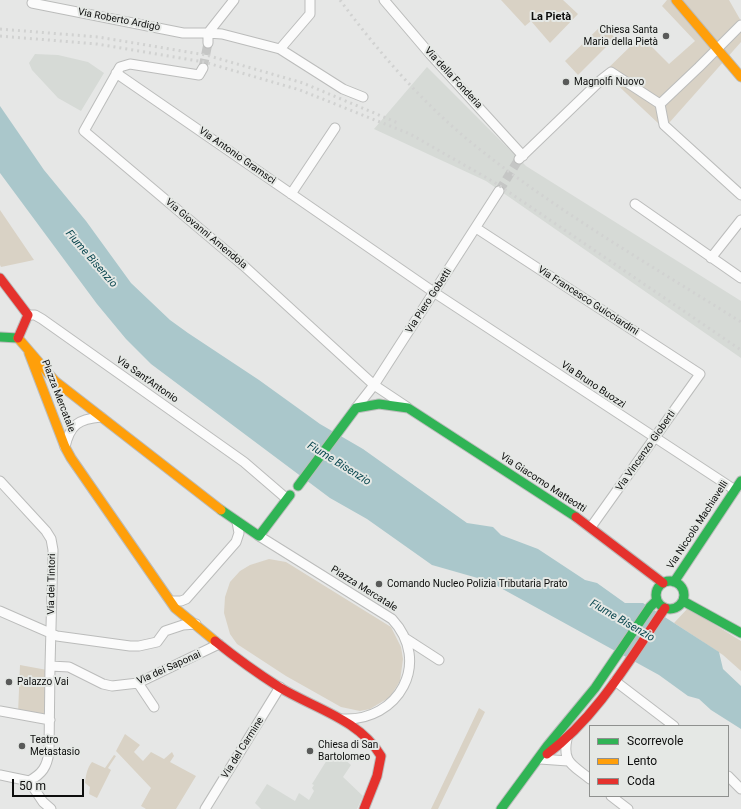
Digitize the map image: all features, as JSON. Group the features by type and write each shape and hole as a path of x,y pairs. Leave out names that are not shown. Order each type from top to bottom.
{"street":[{"path":"208,43 208,32 234,0"},
{"path":"280,49 310,14 310,0"},
{"name":"Via della Fonderia","path":"384,0 521,157 611,72 660,104"},
{"path":"676,0 716,50 741,77"},
{"name":"Via Roberto Ardigò","path":"32,3 183,33 208,32 280,49 343,89 363,97"},
{"path":"741,25 660,104 664,125 741,195"},
{"path":"116,73 120,67 130,64 199,75 203,68"},
{"name":"Via Antonio Gramsci","path":"116,73 435,293"},
{"name":"Via Giovanni Amendola","path":"116,73 84,131 244,266 374,385"},
{"path":"291,194 335,128"},
{"name":"Via Piero Gobetti","path":"356,408 374,385 435,293 499,191"},
{"path":"635,204 741,278"},
{"path":"711,258 741,220"},
{"name":"Via Francesco Guicciardini","path":"476,228 700,374"},
{"path":"0,278 28,315 18,338 0,337"},
{"name":"Via Bruno Buozzi","path":"435,293 654,439 738,492"},
{"name":"Via Sant'Antonio","path":"28,315 42,319 244,462 289,497 259,536"},
{"name":"Piazza Mercatale","path":"18,338 47,374 185,485 237,522 392,619 400,628 405,638 410,658 407,680 394,702 376,714 364,718 342,719"},
{"name":"Piazza Mercatale","path":"29,353 65,447 133,549 175,608 278,690 342,719 375,746 381,756 377,776 364,809"},
{"name":"Via Vincenzo Gioberti","path":"591,527 700,374"},
{"name":"Via Giacomo Matteotti","path":"374,385 591,527 658,577 662,583"},
{"name":"Via Giacomo Matteotti","path":"356,408 379,404 408,408"},
{"path":"298,486 356,408"},
{"name":"Piazza Mercatale","path":"65,447 68,434 73,427 83,420 101,418"},
{"name":"Via dei Tintori","path":"0,481 7,487 51,539 53,550 50,720 47,764 40,775 29,781"},
{"name":"Via Niccolò Machiavelli","path":"674,582 738,492 741,481"},
{"path":"0,495 7,487"},
{"path":"171,601 181,601 186,599 236,542 238,533 237,522"},
{"path":"501,809 548,745 595,688 653,604 657,589 662,583 674,582 682,588 684,597 680,605 673,609 663,611 622,672 567,739 553,751 539,759"},
{"path":"682,601 698,608 741,633"},
{"path":"653,604 663,611"},
{"path":"0,611 57,636 139,646 157,642 165,631 183,624 196,624"},
{"path":"405,638 439,660"},
{"name":"Via dei Saponai","path":"50,666 69,667 103,684 112,686 138,683 219,644"},
{"path":"615,681 673,725"},
{"path":"138,683 154,707"},
{"name":"Via del Carmine","path":"205,809 278,690"},
{"path":"0,711 50,720"},
{"path":"567,739 564,751 568,761 589,778"},
{"path":"539,759 568,761"},
{"path":"0,775 29,781 43,802 52,809"},
{"path":"729,777 741,789"},
{"path":"613,797 628,809"}],"shaded area":[{"path":"501,0 563,0 578,14 550,43 531,21 525,26"},
{"path":"667,0 729,0 741,21 741,42 669,123 664,125 659,124 610,78 599,77 641,36 669,64 695,41 662,6"},
{"path":"603,24 615,38 578,75 565,61"},
{"path":"35,54 58,55 88,62 104,73 81,111 58,98 32,70 29,63"},
{"path":"427,67 526,166 741,301 741,358 486,181 374,129"},
{"path":"0,210 34,260 1,267"},
{"path":"269,559 286,562 391,627 401,647 403,659 400,681 390,697 370,709 360,711 341,707 286,676 237,644 230,634 224,613 225,597 230,582 240,571 250,565"},
{"path":"688,608 741,641 741,671 723,655 674,623"},
{"path":"20,665 47,670 46,719 18,714"},
{"path":"479,708 485,712 438,809 431,809"},
{"path":"125,734 140,745 134,752 143,761 151,752 164,759 172,752 174,756 170,762 196,776 176,809 146,809 141,806 151,788 116,751"},
{"path":"114,755 116,756 108,768 111,770 97,798 89,794 90,787 85,783 90,764 92,762 105,768"},
{"path":"330,755 339,761 342,757 351,765 343,777 363,796 357,809 261,809 255,803 267,784 295,801 299,793 309,800 314,791 312,788 314,785 312,784"}],"water":[{"name":"Fiume Bisenzio","path":"0,106 44,170 86,221 131,283 170,320 259,380 320,424 363,449 467,523 493,527 501,535 538,549 585,580 597,583 625,603 643,603 719,652 723,669 741,686 741,729 711,710 699,699 688,696 659,675 488,581 432,565 367,519 330,498 151,364 126,339 97,304 0,173"}],"tunnel":[{"path":"203,68 208,43"},
{"path":"499,191 519,159"}],"railway":[{"path":"340,0 387,59 422,97 458,132 541,195 741,322"},
{"path":"0,29 98,37 206,55 303,83 398,123"},
{"path":"0,36 97,44 204,62 300,90 410,134 494,182 741,350"}],"traffic: fast":[{"path":"0,337 18,338"},
{"path":"298,486 356,408 379,404 408,408 576,517"},
{"path":"674,582 741,481"},
{"path":"221,510 259,536 290,495"},
{"path":"670,581 680,585 684,595 680,605 670,609 660,605 656,595 660,585 670,581"},
{"path":"501,809 548,745 595,688 650,607 657,600"},
{"path":"683,601 741,633"}],"traffic: slow":[{"path":"676,0 741,77"},
{"path":"18,338 55,381 221,510"},
{"path":"29,353 65,447 71,458 175,608 215,641"}],"traffic: jam":[{"path":"0,278 28,315 18,338"},
{"path":"576,517 663,583"},
{"path":"547,754 582,723 597,705 612,686 665,608"},
{"path":"215,641 246,665 279,687 348,723 372,743 381,756 377,776 364,809"}],"place":[{"name":"Chiesa Santa Maria della Pietà","path":"666,36"},
{"name":"Magnolfi Nuovo","path":"566,82"},
{"name":"Comando Nucleo Polizia Tributaria Prato","path":"379,584"},
{"name":"Palazzo Vai","path":"9,682"},
{"name":"Teatro Metastasio","path":"22,746"},
{"name":"Chiesa di San Bartolomeo","path":"310,751"}],"district":[{"name":"La Pietà","path":"551,17"}]}
